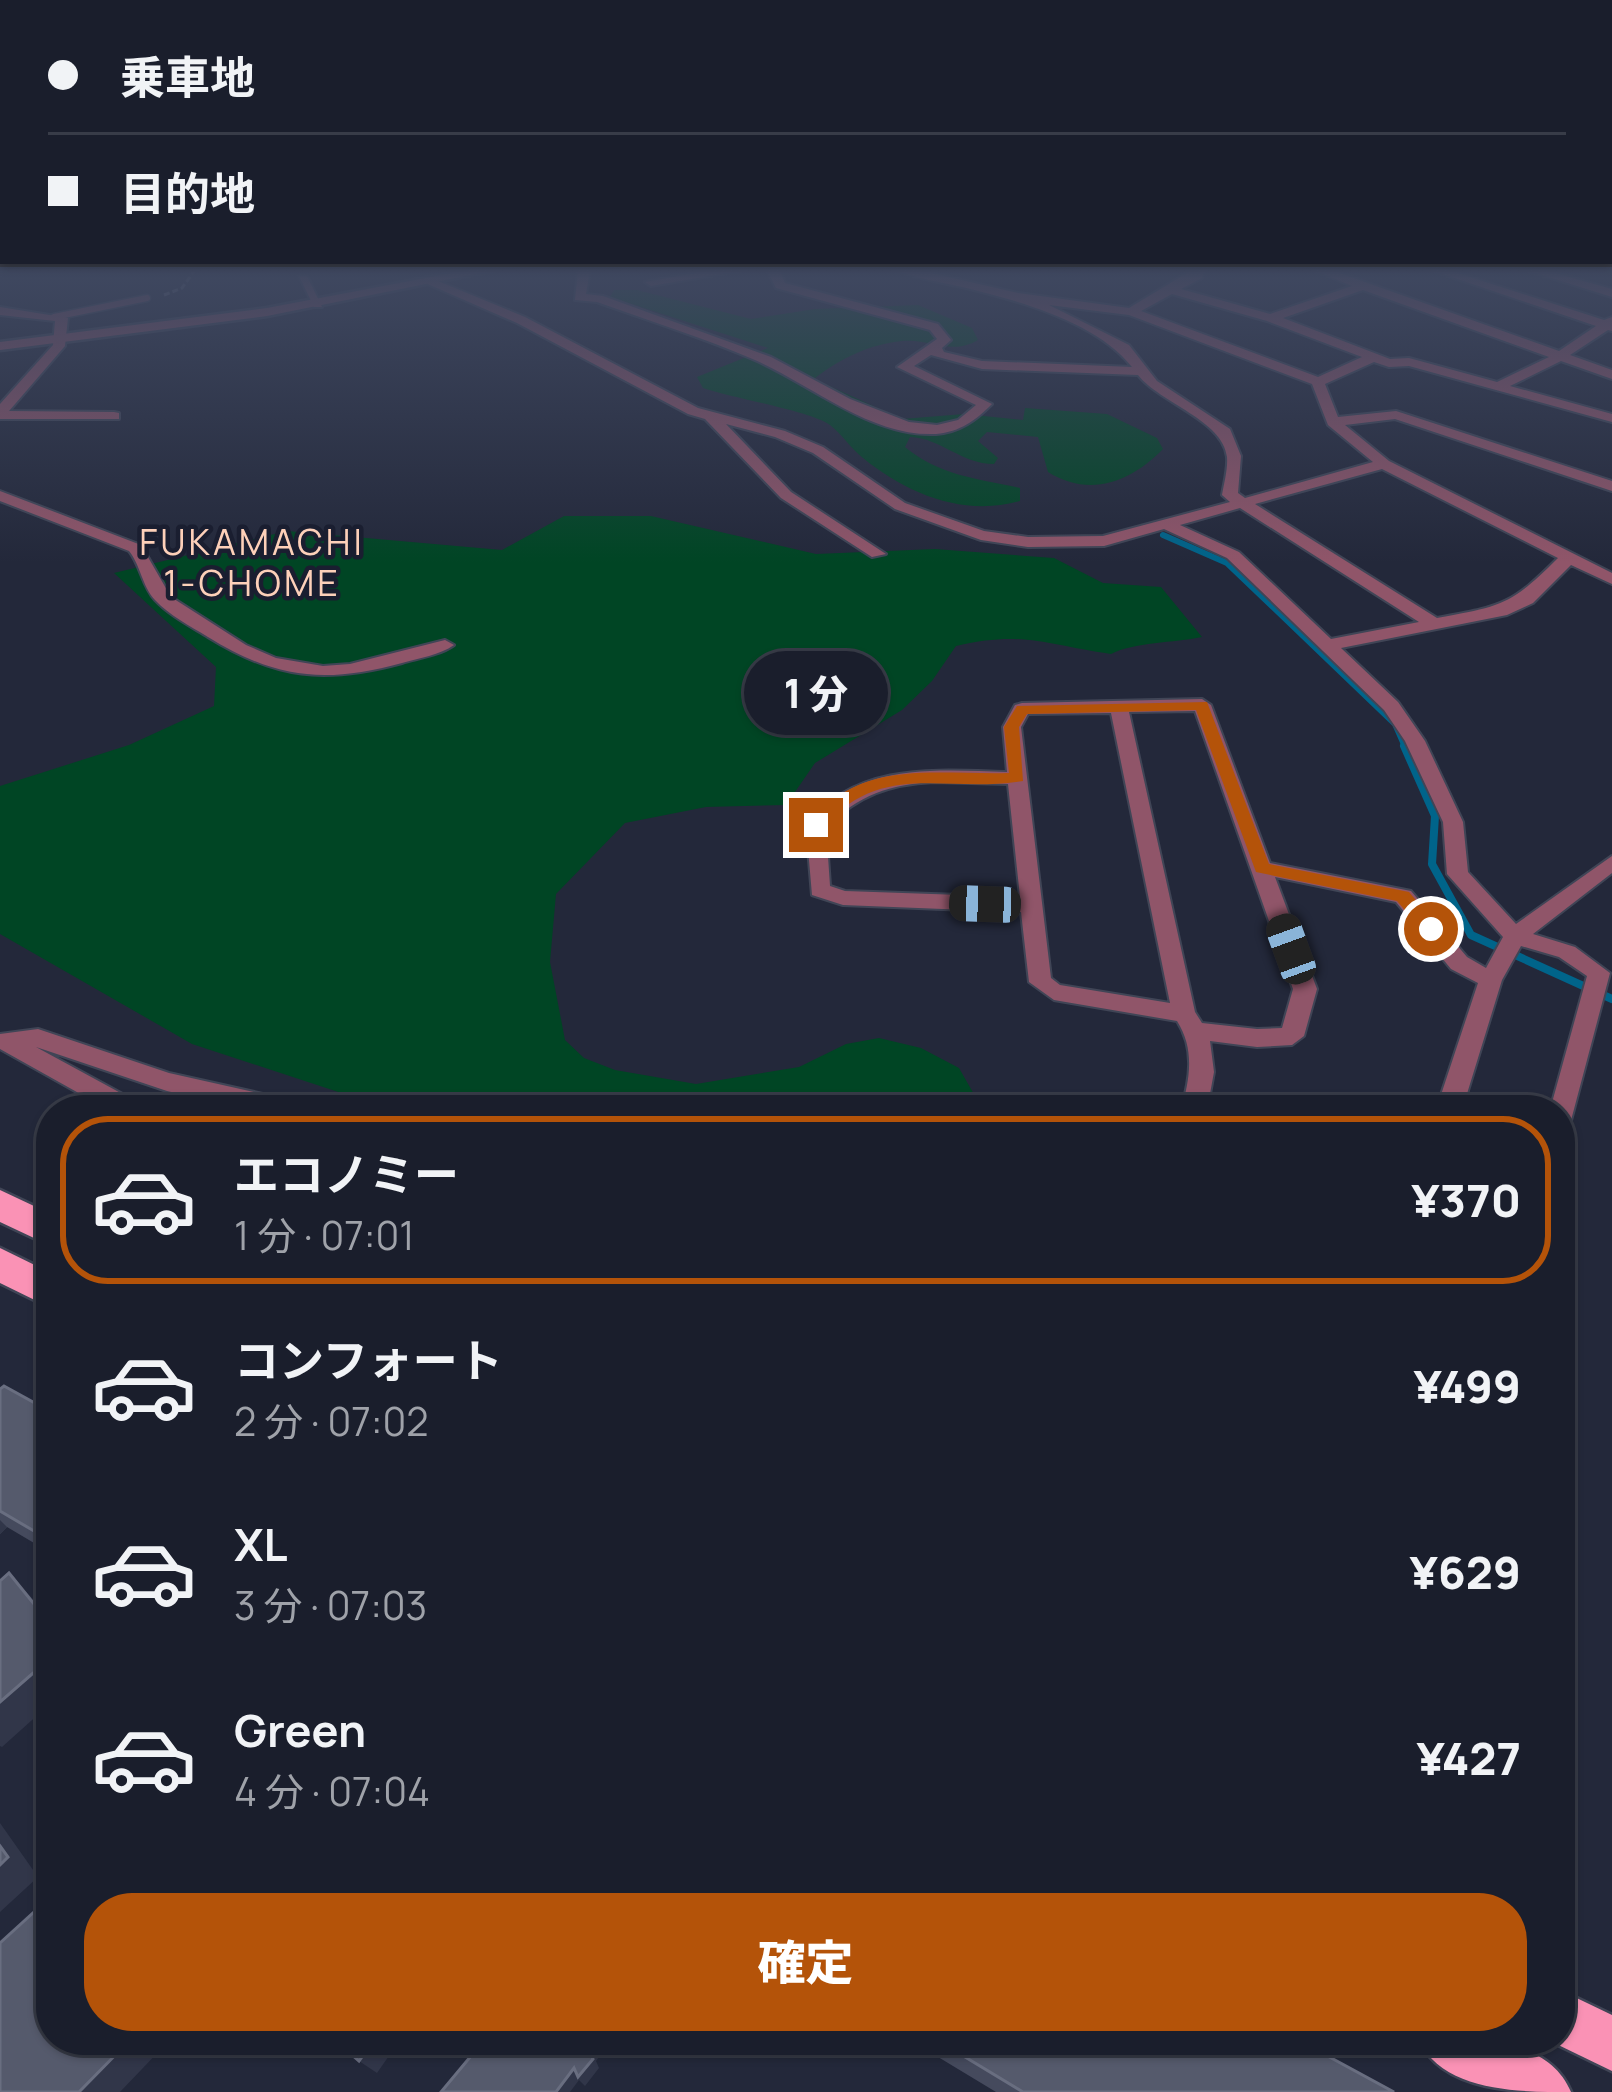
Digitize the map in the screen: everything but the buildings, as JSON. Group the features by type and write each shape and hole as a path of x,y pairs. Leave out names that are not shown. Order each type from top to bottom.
{"highway":[{"path":"0,1205 36,1223"},
{"path":"0,1264 36,1284"},
{"path":"1575,2025 1612,2044"},
{"path":"1474,2055 1543,2092"}],"street":[{"path":"0,414 40,368"},
{"path":"614,368 712,418 779,434 818,450 900,506 981,536 1058,544 1104,541 1384,464"},
{"path":"780,368 873,419 956,426 986,404 905,368"},
{"path":"1051,368 1139,371"},
{"path":"1137,368 1225,432 1234,456 1230,495 1432,622"},
{"path":"1280,368 1318,382 1350,368"},
{"path":"1420,368 1612,418"},
{"path":"1499,386 1535,368"},
{"path":"1318,382 1333,422 1384,464 1612,578"},
{"path":"0,414 114,416"},
{"path":"1333,422 1396,415 1612,486"},
{"path":"712,418 785,495 878,554"},
{"path":"0,496 135,548 146,559 156,590 178,610 240,651 289,669 340,674 446,645"},
{"path":"1170,526 1233,555 1391,706 1414,741 1453,822 1458,874 1516,936 1568,952 1599,973 1567,1095"},
{"path":"1329,645 1501,611 1527,599 1568,557"},
{"path":"1202,705 1306,989 1292,1036 1257,1038 1054,992 1040,982 1018,778 1012,727 1022,710 1202,705"},
{"path":"1119,707 1203,1079 1198,1095"},
{"path":"1018,778 874,781 835,804 816,825 820,890 843,898 1032,905"},
{"path":"1454,1095 1496,971 1516,936 1612,863"},
{"path":"1262,868 1402,896 1459,963 1496,971"},
{"path":"4,1040 38,1037 167,1082 224,1095"},
{"path":"4,1040 103,1095"}],"green space":[{"path":"720,368 831,368 814,379 902,419 964,414 1023,420 1025,408 1107,414 1157,438 1163,449 1124,478 1094,485 1048,472 1038,437 987,432 978,441 998,458 994,464 910,437 905,447 932,464 1020,488 1020,501 957,504 917,492 880,471 820,420 703,388 697,377"},
{"path":"564,516 651,516 816,554 935,549 1054,558 1103,583 1161,587 1202,637 1111,654 1018,639 956,646 932,681 902,710 815,763 786,805 706,807 625,823 556,894 550,962 565,1040 584,1058 615,1070 696,1084 799,1067 846,1044 879,1038 921,1048 959,1068 974,1095 347,1095 192,1044 0,934 0,786 129,745 214,706 216,667 114,573 287,531 502,550"}],"waterway":[{"path":"1163,535 1227,563 1395,724 1406,749"},
{"path":"1404,746 1435,816 1432,864 1471,935 1612,999"}],"district":[{"name":"FUKAMACHI 1-CHOME","path":"252,562"}],"route":[{"path":"816,825 835,804 874,781 1018,778 1012,727 1022,710 1202,705 1262,868 1402,896 1431,929"}]}
